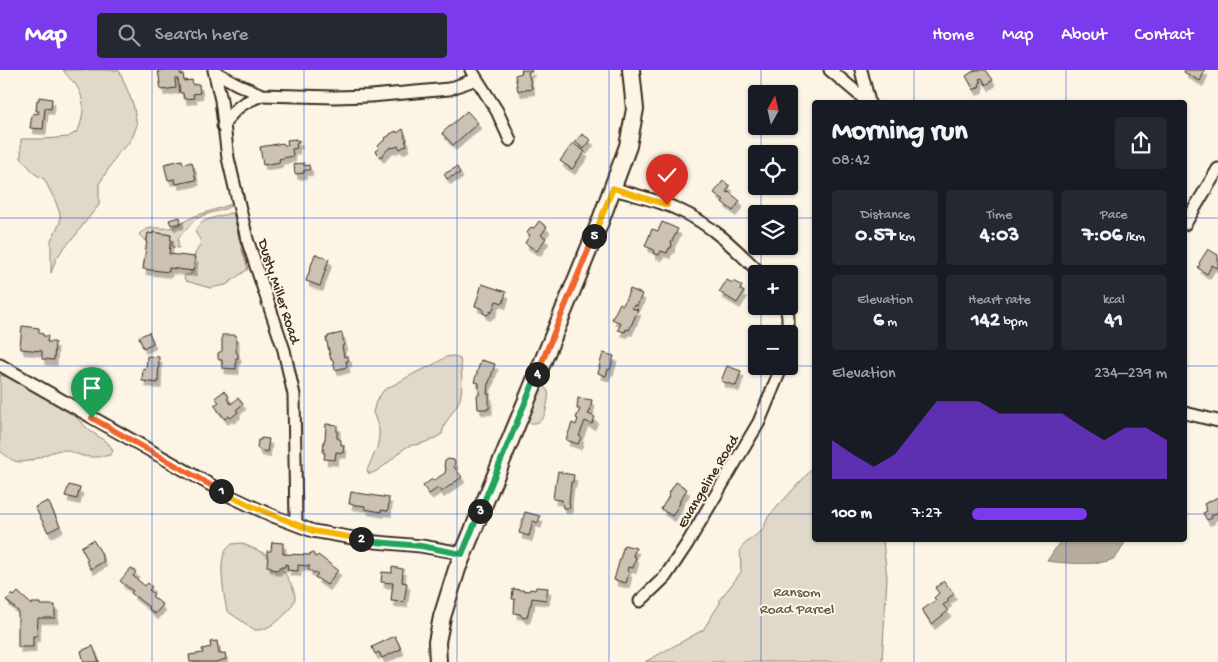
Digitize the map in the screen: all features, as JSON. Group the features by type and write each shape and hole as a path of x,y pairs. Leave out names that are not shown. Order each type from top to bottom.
{"main road":[{"path":"438,662 437,642 442,617 462,554 550,344 628,146 634,121 631,70"}],"street":[{"path":"830,70 866,100"},
{"path":"861,70 868,100"},
{"path":"215,71 237,84 262,94 334,97 449,90 473,75 497,111 510,140"},
{"name":"Dusty Miller Road","path":"215,71 221,100 228,158 247,239 284,350 294,395 296,524"},
{"path":"224,126 238,107 262,94"},
{"path":"1187,221 1218,169"},
{"path":"613,188 667,205 688,214 726,240 752,265"},
{"path":"0,365 232,497 266,513 313,531 376,542 421,546 462,554"},
{"name":"Evangeline Road","path":"640,601 665,577 687,544 759,422 778,375"},
{"path":"1187,413 1218,421"}],"green space":[{"path":"63,70 118,70 133,104 137,125 133,136 119,152 99,184 99,205 63,249 56,259 51,273 51,240 60,223 60,214 44,179 35,174 21,158 21,139 68,137 78,131 82,119 83,102 76,85"},
{"path":"233,205 195,220 179,237 179,248 172,247 171,235 148,233 146,242 139,234 152,228 176,226 195,216"},
{"path":"233,213 248,269 226,285 210,288 186,281 185,275 191,275 191,271 193,271 194,256 200,243 200,239 195,232 197,228 204,221"},
{"path":"453,356 460,359 461,395 442,434 426,442 407,447 383,467 369,474 367,470 377,448 379,437 379,429 373,412 376,401 384,390 446,357"},
{"path":"0,375 15,379 38,391 75,416 89,430 109,444 113,451 110,455 90,457 61,450 25,462 17,462 9,458 0,451"},
{"path":"540,383 547,389 548,394 545,414 538,422 525,422"},
{"name":"Ransom Road Parcel","path":"812,469 812,542 883,542 887,578 882,662 645,662 703,630 720,603 720,599 741,572 740,549 763,530 768,517"},
{"path":"241,543 272,558 287,576 295,594 294,601 286,613 274,624 262,630 255,630 227,611 222,582 224,554 232,544"}],"shaded area":[{"path":"1060,542 1125,542 1116,557 1103,562 1083,564 1047,561"}],"building":[{"path":"158,70 180,70 184,81 192,80 193,85 199,84 200,93 193,94 194,98 184,99 183,93 180,93 178,79 175,79 176,88 161,90"},
{"path":"521,70 531,70 532,72 528,72 532,89 518,91 515,75 522,73"},
{"path":"975,70 986,70 993,80 986,85 982,78 979,79 981,82 980,86 974,90 966,76"},
{"path":"1185,70 1205,70 1200,81 1184,72"},
{"path":"39,97 52,99 51,109 45,108 43,129 30,128 33,113 38,114 39,111 36,111"},
{"path":"467,111 478,123 453,145 442,133"},
{"path":"403,129 407,145 400,149 398,146 392,147 381,157 375,151 390,134 396,131 397,133"},
{"path":"582,134 591,140 584,149 575,142"},
{"path":"296,139 296,141 299,140 299,143 296,144 297,148 292,149 293,156 279,159 280,162 263,165 260,147 283,143 288,145 287,140"},
{"path":"573,143 585,152 572,169 560,161"},
{"path":"182,160 183,164 192,162 196,180 176,184 175,179 168,180 164,164"},
{"path":"304,163 304,166 309,165 310,170 304,170 304,173 295,174 294,164"},
{"path":"457,167 460,173 447,179 444,174"},
{"path":"723,181 730,186 726,192 729,192 740,201 733,211 722,202 724,200 714,193"},
{"path":"180,217 181,223 171,225 169,220"},
{"path":"539,221 547,227 541,235 546,238 537,251 525,243 530,235 527,233"},
{"path":"662,222 678,229 671,243 671,248 669,248 667,253 661,251 659,255 653,253 654,250 645,246 652,229 658,231"},
{"path":"153,232 171,235 169,254 195,257 193,271 169,268 169,272 143,269 148,233 153,234"},
{"path":"1208,249 1218,255 1218,266 1217,268 1212,265 1207,274 1198,268"},
{"path":"315,254 329,259 320,286 306,281"},
{"path":"727,280 742,286 740,290 744,292 737,303 719,292"},
{"path":"482,284 506,292 503,303 496,301 492,312 490,311 487,315 483,313 483,309 475,306"},
{"path":"630,289 642,294 637,306 634,305 632,308 638,310 629,330 626,329 625,332 618,330 621,323 612,319 620,303 623,305"},
{"path":"22,326 39,328 39,333 43,334 43,336 48,336 47,342 55,342 54,360 42,359 42,351 21,349"},
{"path":"149,332 153,343 143,348 139,337"},
{"path":"342,333 344,357 348,356 349,361 346,361 347,367 335,370 326,338"},
{"path":"222,335 236,335 238,358 236,358 236,369 222,368 222,360 219,360 218,353 222,351"},
{"path":"603,353 614,356 606,376 598,373"},
{"path":"147,356 159,357 158,383 142,381 143,368 146,369"},
{"path":"481,360 495,364 488,383 489,409 478,409 477,395 479,395 479,383 474,382"},
{"path":"727,366 741,371 736,386 721,381"},
{"path":"224,391 229,397 227,399 231,404 238,398 243,404 231,418 229,416 225,419 214,405 219,402 215,398"},
{"path":"578,398 592,400 588,414 595,417 592,424 585,421 578,444 566,440 572,423 576,425 578,419 576,418 580,409 577,409"},
{"path":"326,424 337,425 337,438 341,440 341,445 344,445 343,453 336,452 335,460 324,459"},
{"path":"261,438 269,439 267,452 257,448 258,440 261,440"},
{"path":"448,459 454,460 454,467 462,477 441,492 438,488 429,494 423,486 445,473 445,461"},
{"path":"558,471 574,475 573,482 571,482 570,508 563,508 562,500 553,499"},
{"path":"676,482 687,489 672,516 661,509"},
{"path":"69,485 80,488 77,499 65,496"},
{"path":"351,492 389,498 388,511 381,510 381,512 365,509 365,506 349,504"},
{"path":"1218,497 1218,512 1207,520 1203,513 1207,511 1204,504"},
{"path":"48,501 60,526 48,532 35,507"},
{"path":"525,512 540,516 538,523 533,521 529,536 519,533"},
{"path":"93,540 104,561 91,569 81,547"},
{"path":"272,542 283,543 283,554 310,555 312,553 316,557 318,555 338,570 327,585 315,577 318,574 308,569 310,566 298,565 298,571 287,570 288,565 285,564 285,567 279,567 279,570 271,569 271,567 267,566 267,551 271,551"},
{"path":"624,545 636,548 633,556 636,557 633,568 628,567 627,571 629,572 626,583 614,580"},
{"path":"392,567 403,569 402,582 407,583 404,602 391,601 393,583 381,582 382,572 392,573"},
{"path":"131,568 136,572 133,576 145,586 148,583 152,587 149,590 154,594 152,596 163,605 155,614 131,593 133,591 120,581"},
{"path":"944,581 954,594 943,605 948,611 932,624 922,610 936,600 934,598 939,593 935,588"},
{"path":"536,587 548,588 546,600 532,598 527,617 523,618 520,614 514,613 515,599 512,599 513,589 529,591 530,589 535,590"},
{"path":"18,592 32,605 32,603 40,603 40,605 55,605 55,618 38,618 37,636 33,636 33,647 18,647 18,611 6,600 12,594 14,596"},
{"path":"395,636 401,649 382,658 379,652 375,654 372,647"},
{"path":"217,641 219,654 225,653 226,659 216,662 190,662 189,655 203,653 202,649 211,647 210,642"},
{"path":"93,646 99,662 84,662 81,651"}],"route":[{"path":"92,418 232,497 273,516 313,531 376,542 421,546 462,554 613,188 667,205"}]}
